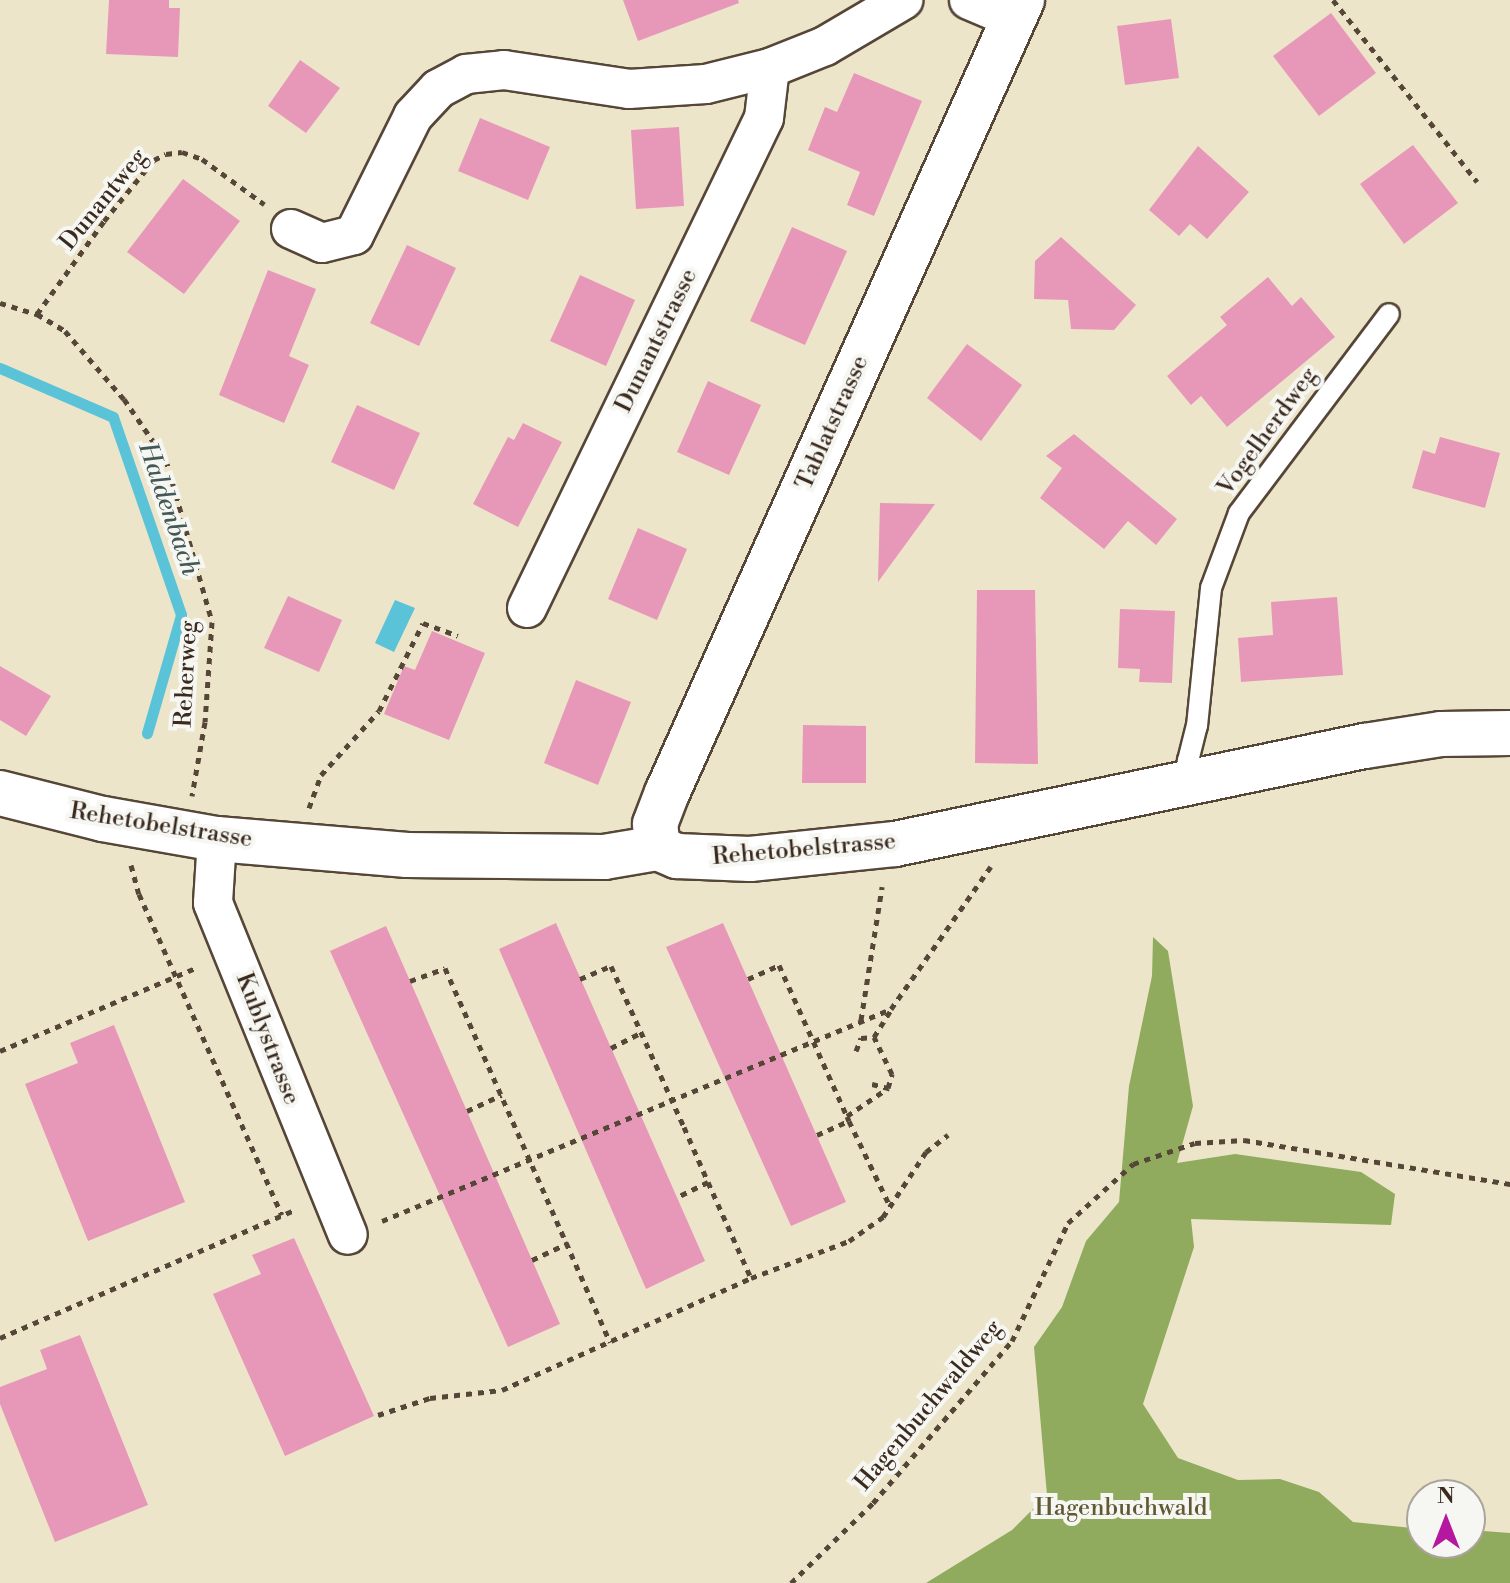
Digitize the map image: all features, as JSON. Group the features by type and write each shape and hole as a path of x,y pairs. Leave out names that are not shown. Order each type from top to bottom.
{"street":[{"path":"969,0 1018,9"},
{"path":"291,229 322,243 354,235 413,116 438,89 466,74 504,70 592,85 670,88 770,68 825,46 893,2"},
{"name":"Tablatstrasse","path":"658,848 655,824 666,797 1018,9"},
{"name":"Dunantstrasse","path":"527,608 758,131 770,68"},
{"name":"Rehetobelstrasse","path":"0,793 103,819 217,839 407,855 604,857 658,848 704,858 842,851 1441,734 1510,733"},
{"name":"Kublystrasse","path":"217,839 213,903 329,1195 348,1235"}],"lane":[{"name":"Vogelherdweg","path":"1196,781 1188,761 1197,726 1211,588 1239,513 1389,314"}],"path":[{"path":"1333,0 1477,182"},
{"name":"Dunantweg","path":"37,314 104,221 154,160 166,154 182,152 202,159 291,229"},
{"name":"Reherweg","path":"0,303 37,314 65,331 124,399 166,460 187,520 212,622 205,722 192,795"},
{"path":"309,812 314,786 379,711 423,623 458,636"},
{"path":"129,856 139,894 282,1215"},
{"path":"874,1037 994,858"},
{"path":"861,1021 884,873"},
{"path":"0,1051 233,952"},
{"path":"748,979 779,965 889,1204"},
{"path":"580,979 611,966 751,1278"},
{"path":"410,981 445,968 610,1342"},
{"path":"348,1235 891,1009"},
{"path":"611,1048 641,1033"},
{"path":"856,1051 861,1038 874,1037"},
{"path":"817,1135 848,1119 888,1088 892,1074 874,1037"},
{"path":"872,1084 888,1088"},
{"path":"467,1111 501,1095"},
{"path":"378,1415 430,1398 502,1390 751,1278 849,1241 883,1217 926,1152 948,1135"},
{"name":"Hagenbuchwaldweg","path":"791,1583 873,1503 1012,1341 1068,1223 1133,1164 1195,1143 1244,1140 1510,1184"},
{"path":"677,1197 708,1182"},
{"path":"0,1338 329,1195"},
{"path":"532,1260 568,1243"}],"green space":[{"name":"Hagenbuchwald","path":"1153,937 1168,951 1193,1106 1177,1163 1235,1154 1361,1172 1395,1194 1391,1225 1191,1219 1194,1247 1143,1404 1178,1458 1238,1480 1280,1479 1319,1492 1353,1522 1406,1527 1406,1559 1486,1559 1486,1531 1510,1533 1510,1583 926,1583 1012,1530 1047,1495 1034,1347 1062,1307 1086,1241 1119,1202 1129,1086 1152,976"}],"water":[{"path":"395,600 415,608 394,652 375,643"}],"building":[{"path":"109,0 169,0 169,8 180,8 178,57 106,54"},
{"path":"623,0 738,0 739,3 638,41"},
{"path":"1331,13 1376,73 1319,116 1273,56"},
{"path":"1171,19 1179,78 1125,85 1117,26"},
{"path":"300,60 340,88 306,133 268,106"},
{"path":"854,73 922,101 874,216 847,205 860,172 808,150 825,107 837,112"},
{"path":"480,118 550,147 528,200 458,171"},
{"path":"679,127 684,206 636,209 631,130"},
{"path":"1413,145 1458,203 1404,244 1360,184"},
{"path":"1198,146 1249,192 1207,239 1190,224 1179,236 1149,210"},
{"path":"183,179 240,221 184,294 127,252"},
{"path":"792,227 847,251 805,345 750,321"},
{"path":"1061,237 1136,305 1114,330 1071,329 1068,300 1034,299 1035,261"},
{"path":"407,245 456,268 419,346 370,323"},
{"path":"268,270 316,289 289,356 309,365 284,423 219,395"},
{"path":"580,275 635,300 606,366 550,341"},
{"path":"1268,277 1292,306 1301,297 1335,337 1227,427 1201,396 1191,405 1167,376 1227,325 1220,317"},
{"path":"967,344 1022,385 981,441 927,398"},
{"path":"708,381 761,405 729,475 677,452"},
{"path":"357,405 420,433 394,490 331,462"},
{"path":"523,423 562,442 518,527 473,504 508,437 514,440"},
{"path":"1074,434 1177,519 1156,545 1128,521 1104,549 1040,498 1062,468 1046,456"},
{"path":"1440,437 1500,453 1485,508 1412,488 1423,450 1435,454"},
{"path":"880,503 935,504 878,582"},
{"path":"638,528 687,549 657,620 608,599"},
{"path":"977,590 1035,590 1038,764 975,763"},
{"path":"288,596 342,620 319,672 264,648"},
{"path":"1337,597 1343,675 1241,682 1238,638 1273,635 1271,602"},
{"path":"1120,609 1175,611 1172,683 1139,682 1140,669 1118,668"},
{"path":"432,631 485,653 449,740 384,714 404,666 415,670"},
{"path":"0,666 51,696 26,736 0,720"},
{"path":"576,680 631,702 598,785 544,763"},
{"path":"803,725 866,726 866,783 802,783"},
{"path":"556,923 705,1261 646,1289 499,949"},
{"path":"723,923 846,1202 791,1226 666,947"},
{"path":"386,926 560,1324 508,1347 330,951"},
{"path":"114,1025 185,1202 88,1241 25,1084 78,1063 70,1043"},
{"path":"294,1238 374,1416 285,1456 213,1294 261,1274 252,1255"},
{"path":"80,1335 148,1505 55,1542 0,1404 0,1387 47,1369 40,1350"}],"waterway":[{"name":"Haldenbach","path":"0,368 113,417 181,615 147,733"}]}
